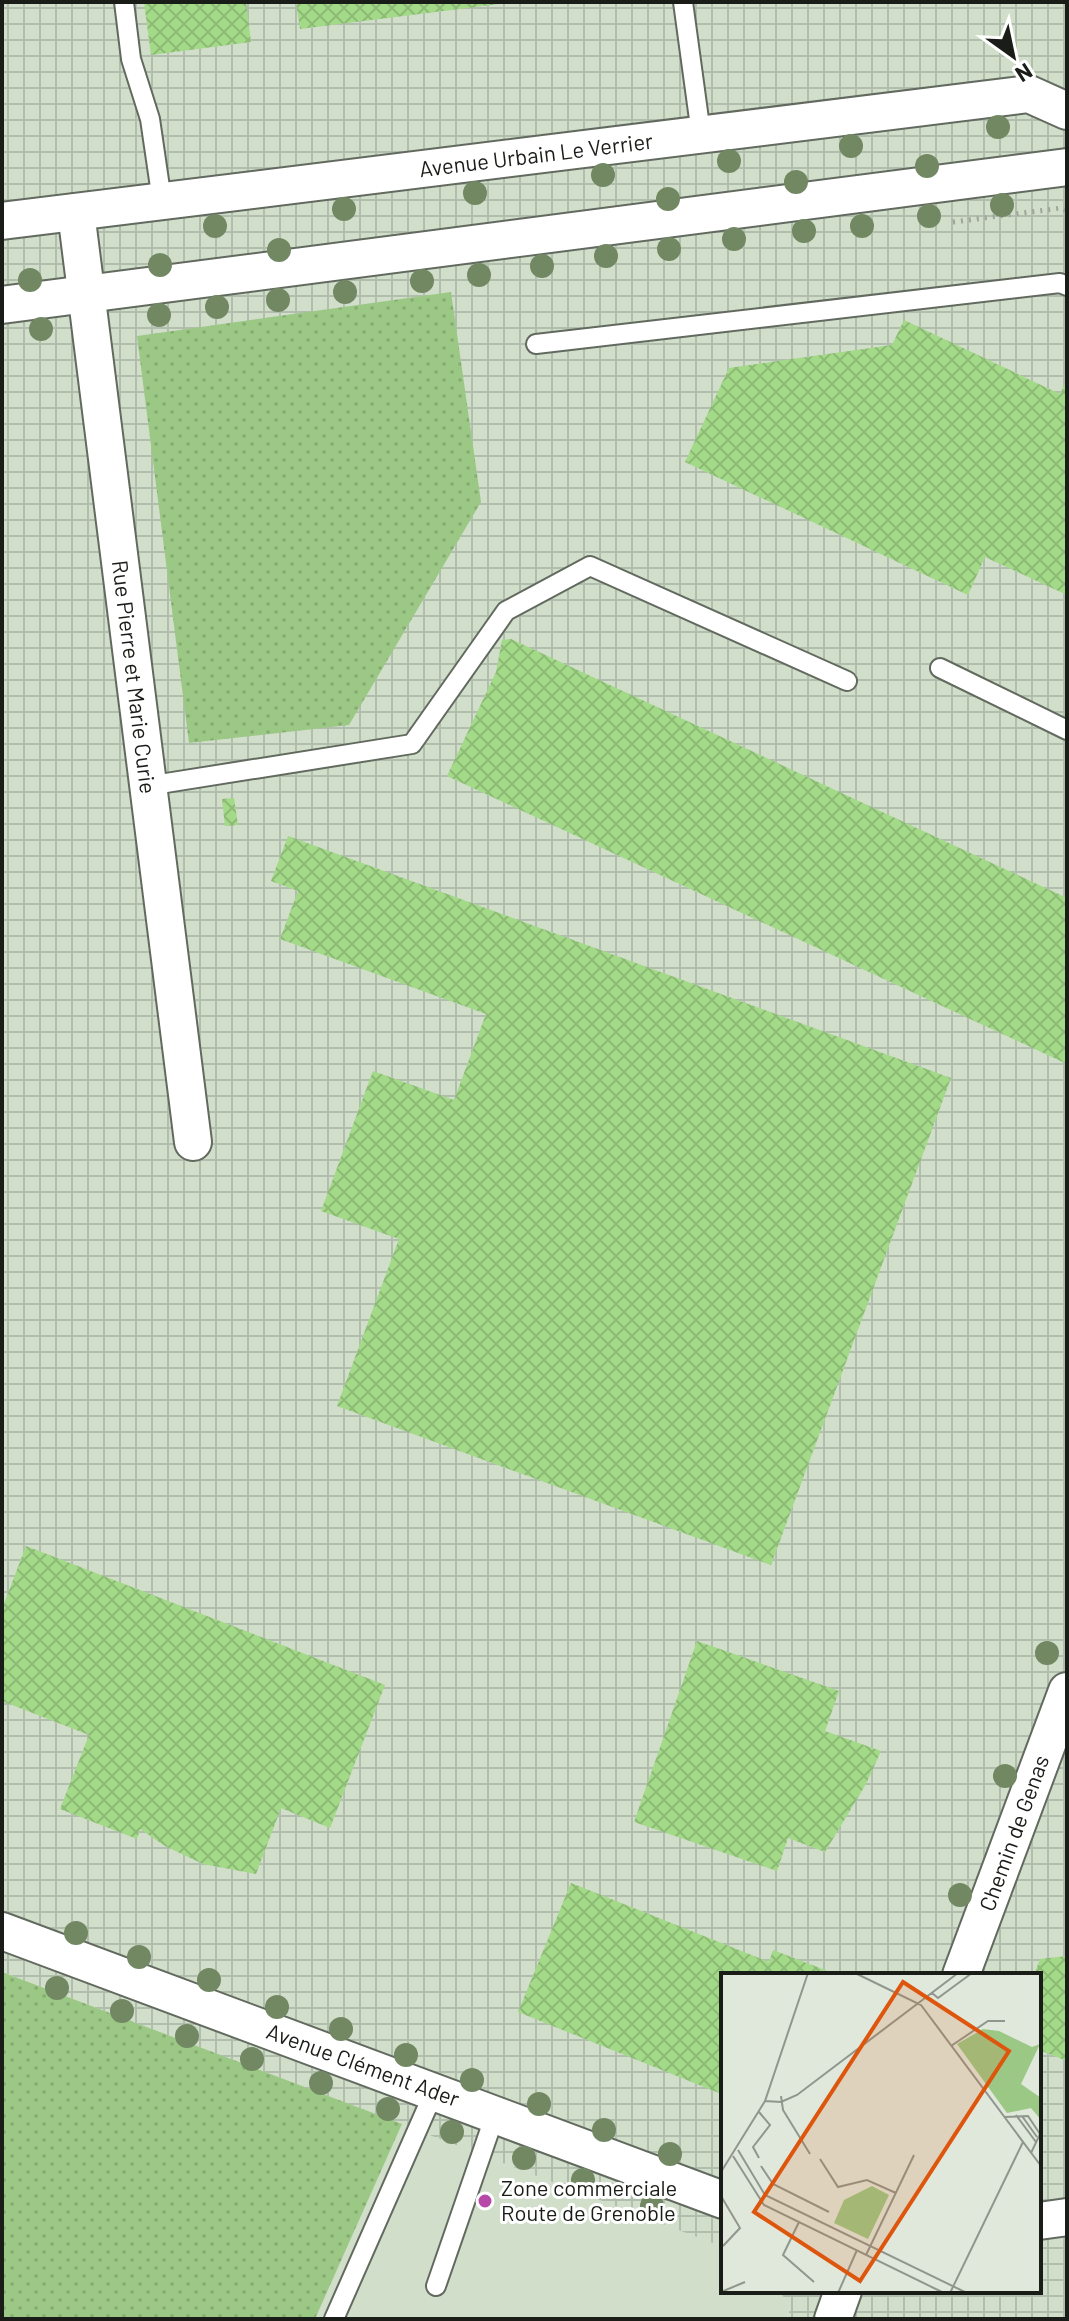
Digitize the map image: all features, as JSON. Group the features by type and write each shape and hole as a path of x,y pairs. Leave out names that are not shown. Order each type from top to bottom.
{"street":[{"name":"Avenue Urbain Le Verrier","path":"2,221 1029,94 1067,111"},
{"path":"2,305 1067,167"},
{"name":"Rue Pierre et Marie Curie","path":"76,212 193,1142"},
{"name":"Chemin de Genas","path":"962,1973 1067,1691"},
{"name":"Avenue Clément Ader","path":"2,1931 721,2199"},
{"path":"1041,2221 1067,2217"},
{"path":"833,2319 842,2293"}],"lane":[{"path":"124,2 131,59 150,119 162,201"},
{"path":"683,2 701,134"},
{"path":"536,344 1060,283 1067,286"},
{"path":"147,786 412,744 506,611 590,566 847,681"},
{"path":"940,668 1067,730"},
{"path":"334,2319 434,2092"},
{"path":"436,2286 495,2115"}],"shaded area":[{"path":"2,2 1067,2 1067,2319 787,2319 790,2309 781,2293 1041,2293 1041,1973 721,1973 721,2246 2,1972"},
{"name":"Zone commerciale Route de Grenoble","path":"402,2124 721,2246 721,2293 781,2293 790,2309 787,2319 315,2319"}],"green space":[{"path":"451,292 481,502 349,725 189,743 137,336"},
{"path":"2,1972 402,2124 315,2319 2,2319"}],"building":[{"path":"144,2 246,2 251,42 151,55"},
{"path":"296,2 499,2 499,4 300,29"},
{"path":"904,320 1060,394 1067,379 1067,595 985,557 968,595 685,462 729,368 892,345"},
{"path":"511,639 1067,898 1067,1064 447,776 496,672 502,640"},
{"path":"234,798 238,825 225,826 222,799"},
{"path":"288,836 951,1078 771,1565 337,1406 399,1239 321,1211 373,1071 454,1100 486,1014 280,939 298,891 271,881"},
{"path":"26,1546 385,1685 330,1828 281,1808 256,1874 203,1864 165,1846 140,1829 137,1839 60,1809 89,1735 2,1701 2,1609"},
{"path":"697,1641 839,1691 825,1731 881,1751 866,1784 825,1852 788,1838 777,1871 634,1822"},
{"path":"571,1883 769,1962 773,1950 833,1973 721,1973 719,2093 518,2012"},
{"path":"1067,1956 1067,2061 1041,2051 1041,1973 1035,1973 1040,1959"}],"place":[{"name":"Zone commerciale Route de Grenoble","path":"485,2201"}]}
